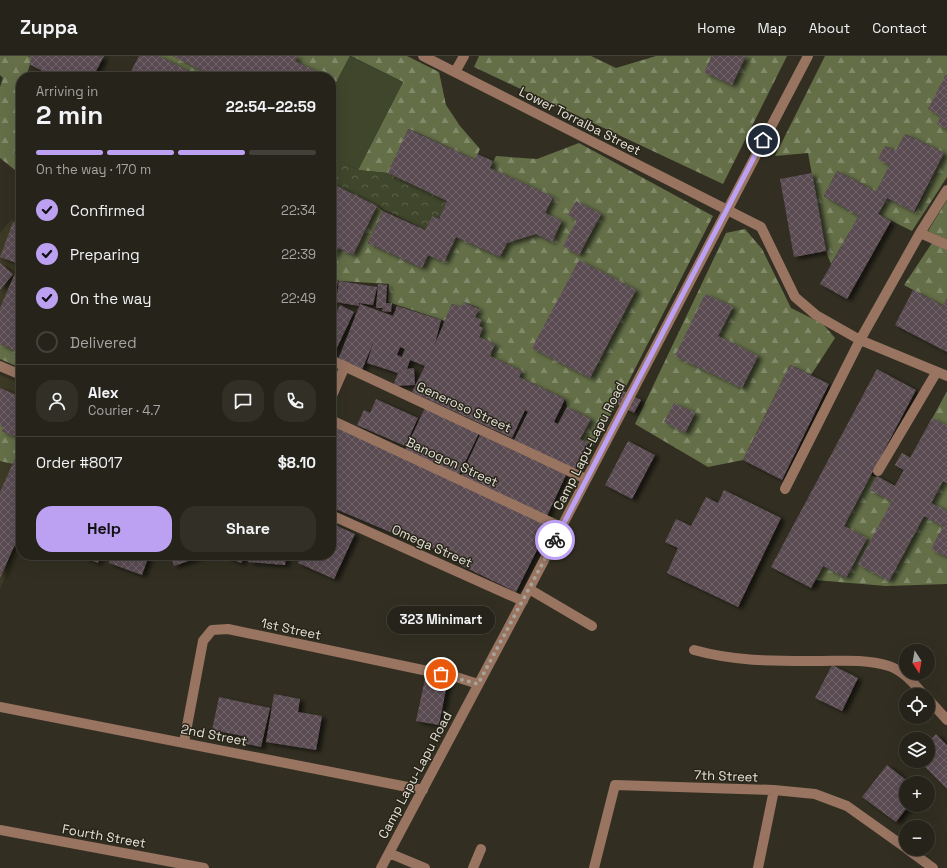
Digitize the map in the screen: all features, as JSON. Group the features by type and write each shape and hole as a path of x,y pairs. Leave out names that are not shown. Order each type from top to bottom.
{"street":[{"name":"Lower Torralba Street","path":"423,56 761,227 795,297 816,315 860,340 936,373 947,376"},
{"path":"455,72 464,56"},
{"name":"Camp Lapu-Lapu Road","path":"381,868 808,56"},
{"path":"785,489 860,340 920,233 947,190"},
{"path":"920,233 947,245"},
{"name":"Generoso Street","path":"336,362 586,479"},
{"path":"0,366 16,373"},
{"path":"336,387 345,366"},
{"path":"878,471 936,373"},
{"name":"Banogon Street","path":"336,422 561,527"},
{"name":"Omega Street","path":"336,517 522,601"},
{"path":"529,589 592,626"},
{"name":"1st Street","path":"184,742 203,641 212,630 228,628 456,677 478,684"},
{"path":"694,650 717,656 746,660 868,662 890,666 908,678 917,688"},
{"path":"935,707 947,720"},
{"name":"2nd Street","path":"0,708 184,742 423,790"},
{"name":"7th Street","path":"594,868 615,785 774,790 814,794 847,806 899,844"},
{"path":"758,868 774,790"},
{"name":"Fourth Street","path":"0,830 204,868"},
{"path":"473,868 481,849"},
{"path":"389,853 425,868"},
{"name":"7th Street","path":"916,856 933,868"}],"shaded area":[{"path":"11,220 16,222 16,366 0,359 0,233"},
{"path":"0,375 16,382 16,555 0,589"}],"green space":[{"path":"0,56 28,56 32,58 28,72 16,72 16,148 14,153 16,154 16,171 0,158 0,87 3,78 0,75"},
{"path":"159,56 173,56 205,72 190,72"},
{"path":"298,56 350,56 336,83 336,72 317,72 295,61"},
{"path":"350,56 403,82 358,170 336,159 336,83"},
{"path":"351,56 407,56 439,72 446,105 460,126 480,149 475,160 409,129 388,173 358,170 403,82"},
{"path":"479,56 591,56 616,68 656,56 712,56 705,72 732,85 746,56 787,56 723,184 474,67"},
{"path":"825,56 947,56 947,177 912,231 878,214 887,198 915,212 944,153 905,134 896,151 885,146 879,159 890,165 876,192 837,171 824,196 859,216 831,264 826,251 808,153 775,156"},
{"path":"579,143 713,216 617,404 593,446 580,439 591,419 567,407 565,399 519,377 522,371 490,356 495,344 479,337 479,326 482,320 475,317 479,308 464,302 461,307 452,304 445,321 388,302 389,284 339,281 336,279 336,252 338,248 353,255 377,206 383,211 368,243 422,268 428,255 456,237 500,257 507,243 536,234 552,242 562,222 545,213 552,197 490,168 496,156 537,159"},
{"path":"336,159 358,170 388,173 447,201 439,219 432,216 425,230 336,186"},
{"path":"947,200 947,240 928,231"},
{"path":"745,229 762,249 791,308 823,324 835,338 811,375 790,365 743,460 708,467 635,424 726,233"},
{"path":"932,243 947,250 947,298 943,306 904,285"},
{"path":"0,344 16,351 16,366 0,359"},
{"path":"947,391 947,584 886,586 815,580 823,566 846,578 866,538 844,526 871,475 895,486 904,470 895,465 902,453 911,458"},
{"path":"0,425 4,426 2,431 16,437 16,457 13,464 0,461"}],"building":[{"path":"28,56 104,56 96,72 44,72 29,64 32,58"},
{"path":"139,56 159,56 190,72 131,72"},
{"path":"173,56 298,56 295,61 318,72 205,72"},
{"path":"712,56 746,56 732,85 704,72"},
{"path":"946,74 947,129 937,124 941,116 928,109"},
{"path":"408,129 475,160 477,154 493,161 490,168 553,197 545,213 562,221 552,242 536,234 507,243 500,257 456,237 444,262 428,255 422,268 368,243 383,211 425,230 432,216 439,219 447,201 388,173"},
{"path":"905,134 944,153 914,212 887,198 878,214 891,221 847,299 820,284 859,216 824,196 837,171 876,192 890,165 878,159 885,146 896,151"},
{"path":"812,173 826,251 794,257 780,179"},
{"path":"336,186 377,206 353,255 338,248 336,252"},
{"path":"576,201 601,214 579,255 563,246 577,220 568,215"},
{"path":"13,222 16,223 16,263 0,257"},
{"path":"579,260 636,290 590,378 532,348"},
{"path":"0,263 13,274 0,290"},
{"path":"16,271 16,351 0,344 0,308"},
{"path":"336,280 338,281 336,290"},
{"path":"339,281 377,287 373,305 359,303 359,306 336,302"},
{"path":"378,284 387,285 386,303 392,303 391,312 382,311 383,308 376,308"},
{"path":"913,290 943,306 947,298 947,352 895,325"},
{"path":"705,294 733,307 718,336 758,356 742,388 675,356"},
{"path":"464,302 479,309 475,317 482,320 479,326 483,328 479,337 495,344 490,356 522,371 519,377 565,399 554,422 558,424 567,407 591,419 580,439 588,443 574,471 514,440 528,412 525,410 512,438 412,392 425,366 410,360 407,369 414,368 415,385 393,386 398,373 367,363 373,343 362,370 338,360 360,304 393,316 397,306 441,320 435,344 452,304 461,307","holes":["400,347 405,349 402,357 397,355"]},
{"path":"340,305 354,312 336,350 336,314"},
{"path":"790,365 829,384 782,480 743,460"},
{"path":"877,369 916,390 844,526 867,538 846,578 823,566 811,588 771,567"},
{"path":"0,388 16,395 16,437 2,431 4,426 0,425"},
{"path":"623,391 641,400 634,413 617,404"},
{"path":"376,399 418,418 405,446 357,425 364,410 370,413"},
{"path":"674,403 695,413 685,433 664,422"},
{"path":"425,408 479,433 458,477 404,452"},
{"path":"932,418 947,426 947,483 943,481 931,503 947,511 947,557 931,549 943,526 924,516 889,581 858,564 892,501 870,490 877,476 895,486 904,470 895,465 902,453 910,458"},
{"path":"336,426 549,526 516,592 460,565 461,562 417,541 416,543 336,509"},
{"path":"480,435 566,475 546,518 460,478"},
{"path":"628,441 655,455 632,499 605,485"},
{"path":"16,456 16,542 0,578 0,492"},
{"path":"724,490 781,518 738,607 667,573 678,548 665,542 676,519 691,526 706,497 718,503"},
{"path":"336,525 355,534 334,579 298,563 299,560 336,560"},
{"path":"91,560 99,560 98,563"},
{"path":"110,560 147,560 142,575 109,563"},
{"path":"172,560 191,560 174,566"},
{"path":"234,560 242,560 241,563"},
{"path":"248,560 286,560 285,565 248,562"},
{"path":"832,665 858,678 842,711 815,698"},
{"path":"426,674 448,679 439,725 416,721"},
{"path":"274,694 300,699 298,712 322,716 316,750 266,742"},
{"path":"219,697 270,708 261,747 242,743 243,736 212,730"},
{"path":"936,734 947,745 947,789 926,768 935,768"},
{"path":"887,765 901,776 899,776 899,812 904,812 896,822 862,797"}],"way so far":[{"path":"441,674 478,684 555,540"}],"place":[{"name":"323 Minimart","path":"441,674"}],"route":[{"path":"555,540 763,140"}]}
